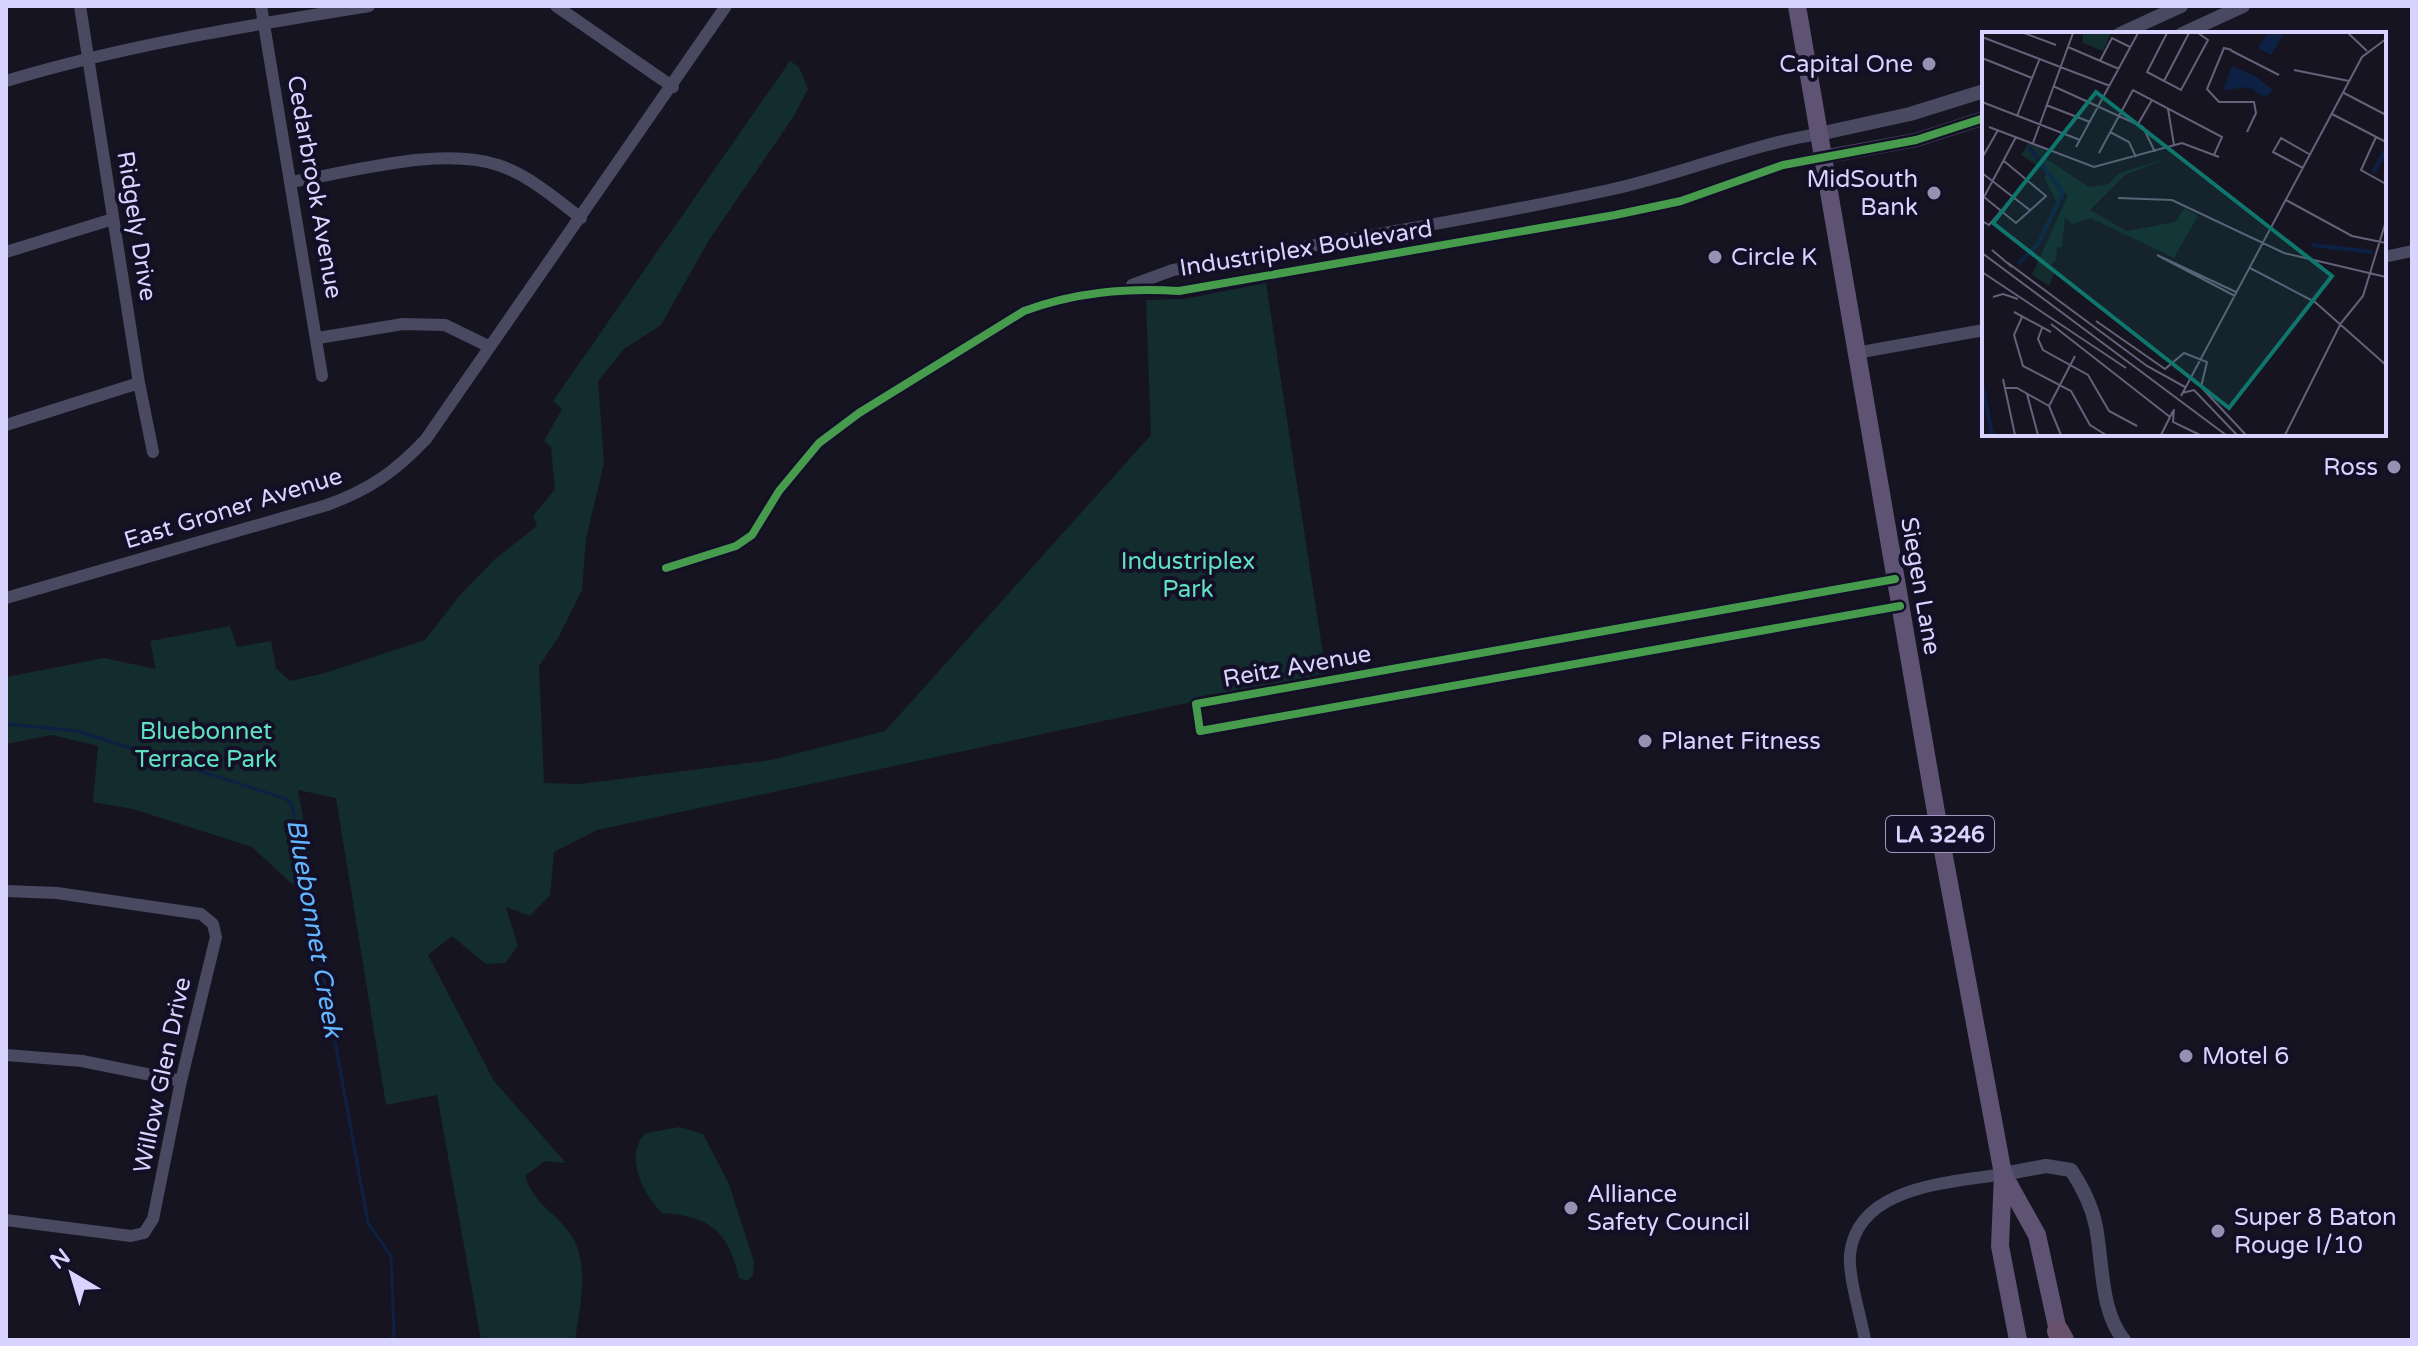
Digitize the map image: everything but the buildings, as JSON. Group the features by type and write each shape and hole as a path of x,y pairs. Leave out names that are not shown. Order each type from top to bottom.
{"main road":[{"name":"Siegen Lane","path":"1797,6 1895,579 2003,1174 2000,1246 2018,1340"},
{"name":"Siegen Lane","path":"2003,1174 2037,1235 2060,1337"},
{"path":"2007,1340 2009,1295"}],"street":[{"name":"Ridgely Drive","path":"80,6 139,383 153,452"},
{"name":"Cedarbrook Avenue","path":"261,6 322,376"},
{"path":"6,81 89,56 369,6"},
{"path":"556,6 673,87"},
{"name":"East Groner Avenue","path":"6,598 366,491 396,471 426,439 488,346 673,87 726,6"},
{"path":"2124,32 2181,6"},
{"path":"2186,32 2243,6"},
{"name":"Industriplex Boulevard","path":"666,568 736,546 752,535 779,491 819,443 859,413 971,343 1041,305 1125,288 1173,270 1610,190 1683,172 1777,141 1910,114 1982,92"},
{"name":"Industriplex Boulevard","path":"1125,288 1179,291 1615,215 1681,201 1783,165 1916,140 1982,119"},
{"path":"291,182 459,158 499,165 531,182 581,218"},
{"path":"6,252 113,219"},
{"path":"2386,257 2412,251"},
{"path":"318,338 403,324 445,325 488,346"},
{"path":"1856,353 1982,330"},
{"path":"6,425 139,383"},
{"name":"Reitz Avenue","path":"1895,579 1196,704 1200,731 1900,606"},
{"name":"Willow Glen Drive","path":"6,891 57,893 201,914 213,924 216,937 181,1081 153,1219 144,1233 131,1236 6,1220"},
{"path":"6,1055 82,1061 181,1081"},
{"path":"1865,1340 1850,1255 1860,1227 1878,1207 1907,1191 2046,1166 2071,1170 2086,1193 2095,1223 2108,1305 2124,1340"}],"green space":[{"path":"790,61 799,67 808,89 794,116 709,240 661,325 624,349 598,381 604,463 586,539 582,590 558,638 539,666 544,783 580,784 771,760 885,731 1151,435 1146,300 1184,299 1266,283 1326,673 597,830 554,852 550,895 530,916 506,907 518,946 505,963 486,964 452,936 428,955 494,1081 566,1163 545,1161 525,1176 540,1202 571,1235 577,1247 582,1273 575,1340 481,1340 437,1095 386,1105 336,798 298,790 319,909 252,847 133,809 93,802 98,746 52,735 6,744 6,677 104,658 156,669 150,641 230,626 237,647 271,641 276,668 290,681 325,673 425,640 460,595 495,559 537,526 533,516 555,489 551,447 544,441 562,409 553,401"},
{"path":"680,1127 703,1134 729,1184 754,1262 753,1275 747,1281 739,1278 729,1248 714,1229 693,1218 662,1213 648,1196 638,1174 636,1152 646,1133"}],"waterway":[{"name":"Bluebonnet Creek","path":"6,724 78,731 286,799 292,805 368,1223 391,1256 394,1332 391,1340"}],"cycle path":[{"path":"666,568 736,546 752,535 779,491 819,443 859,413 1024,311 1082,296 1139,290 1179,291 1615,215 1681,201 1783,165 1916,140 1982,119"},
{"path":"1895,579 1196,704 1200,731 1900,606"}],"place":[{"name":"Capital One","path":"1929,64"},
{"name":"MidSouth Bank","path":"1934,193"},
{"name":"Circle K","path":"1715,257"},
{"name":"Ross","path":"2394,467"},
{"name":"Planet Fitness","path":"1645,741"},
{"name":"Motel 6","path":"2186,1056"},
{"name":"Alliance Safety Council","path":"1571,1208"},
{"name":"Super 8 Baton Rouge I/10","path":"2218,1231"}],"park label":[{"name":"Industriplex Park","path":"1188,575"},
{"name":"Bluebonnet Terrace Park","path":"206,745"}]}
